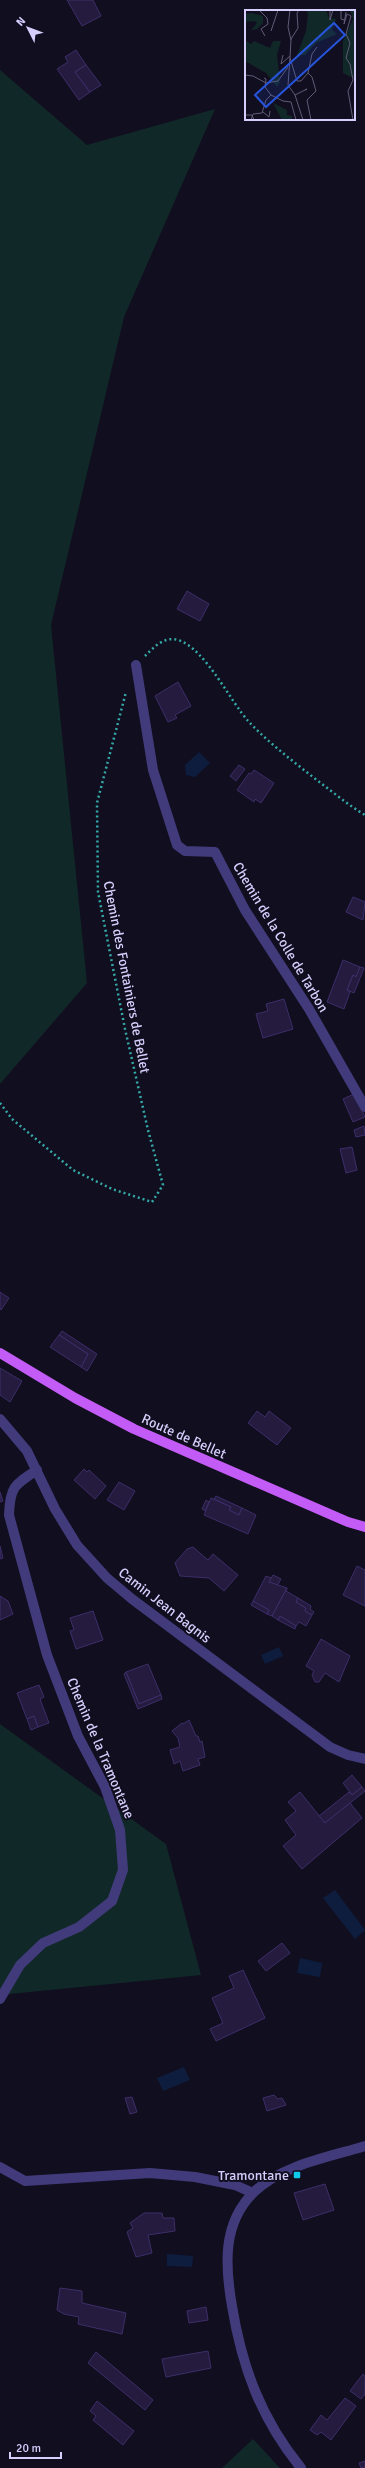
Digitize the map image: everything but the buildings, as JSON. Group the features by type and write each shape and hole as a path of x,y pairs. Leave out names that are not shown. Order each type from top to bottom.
{"main road":[{"name":"Route de Bellet","path":"0,1352 75,1398 134,1429 348,1522 365,1526"}],"street":[{"name":"Chemin de la Colle de Tarbon","path":"136,665 153,770 177,844 185,851 215,852 245,910 308,1009 365,1107"},
{"name":"Camin Jean Bagnis","path":"0,1419 27,1451 55,1508 77,1545 108,1578 132,1599 312,1734 348,1755 365,1759"},
{"name":"Chemin de la Tramontane","path":"0,1999 20,1965 43,1943 79,1927 112,1902 123,1870 120,1830 105,1787 78,1736 47,1655 9,1515 10,1495 20,1481 37,1470"},
{"path":"300,2468 275,2432 256,2395 243,2363 227,2276 227,2244 236,2220 254,2193 265,2183 289,2171 365,2146"},
{"path":"0,2166 25,2180 150,2173 195,2177 235,2185 254,2193"}],"path":[{"path":"136,665 154,646 167,639 179,640 203,659 248,720 268,742 365,814"},
{"name":"Chemin des Fontainiers de Bellet","path":"0,1103 12,1119 74,1170 112,1189 152,1202 163,1185 127,1036 98,892 96,803 127,688"}],"green space":[{"path":"0,70 87,145 215,109 124,317 51,625 87,983 0,1084"},
{"path":"0,1724 166,1844 201,1975 0,1995"},
{"path":"253,2439 280,2468 222,2468"}],"water":[{"path":"199,752 210,763 195,777 186,775 185,765"},
{"path":"279,1647 283,1656 265,1664 261,1655"},
{"path":"335,1890 365,1930 355,1939 323,1898"},
{"path":"300,1958 322,1963 320,1977 297,1973"},
{"path":"184,2067 190,2080 163,2091 157,2078"},
{"path":"167,2254 193,2256 192,2267 167,2266"}],"place":[{"name":"Tramontane","path":"297,2175"}]}
